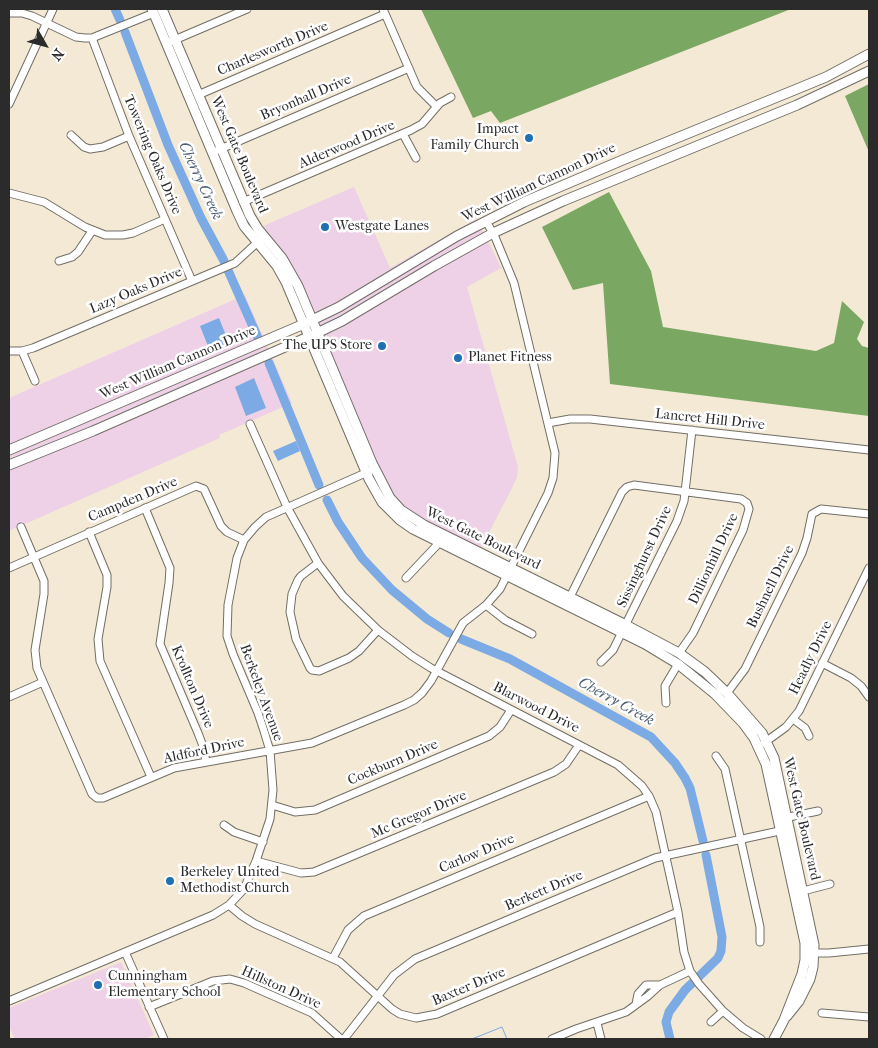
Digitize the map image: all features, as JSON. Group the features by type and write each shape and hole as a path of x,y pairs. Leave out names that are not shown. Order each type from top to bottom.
{"main road":[{"name":"West Gate Boulevard","path":"156,10 198,95 244,226 261,240"},
{"name":"West Gate Boulevard","path":"171,42 217,150 261,240 284,277 308,322 344,420 371,471 390,498 412,518 509,572 624,629 679,653 705,672 755,723 763,744"},
{"name":"West William Cannon Drive","path":"9,450 340,307 386,278 486,221 524,202 792,92 826,77 869,54"},
{"name":"West William Cannon Drive","path":"9,465 93,431 313,335 342,321 493,233 563,201 797,105 869,71"},
{"path":"792,92 797,105"},
{"path":"386,278 395,290"},
{"name":"West Gate Boulevard","path":"313,335 353,415 371,471 375,492 393,514 413,529 439,542 570,597 624,629 678,664 700,681 720,699 774,758 783,819 803,890 813,936 814,953 813,967 806,989 784,1020"},
{"path":"344,420 353,415"},
{"path":"88,417 93,431"},
{"name":"West Gate Boulevard","path":"774,1039 784,1020 802,974 805,950 786,830"}],"street":[{"path":"9,104 53,9"},
{"path":"171,42 247,9"},
{"path":"9,13 27,14 76,37 92,38 156,10"},
{"path":"384,11 418,88 436,106"},
{"name":"Charlesworth Drive","path":"198,95 384,11"},
{"name":"Towering Oaks Drive","path":"92,38 129,136 192,281"},
{"name":"Bryonhall Drive","path":"217,150 408,68"},
{"name":"Alderwood Drive","path":"243,202 403,134 422,124 436,106 450,97"},
{"path":"403,134 416,158"},
{"path":"71,135 84,146 90,148 103,147 129,136"},
{"path":"9,193 44,202 92,231 104,235 133,233 165,219"},
{"name":"Aldford Drive","path":"21,527 42,575 44,588 34,656 37,668 94,796 99,799 174,768 312,743 404,705 422,693 431,681 463,623 497,594 548,492 553,478 554,452 513,278 486,221"},
{"path":"59,261 72,257 78,252 92,231"},
{"name":"Lazy Oaks Drive","path":"9,351 22,351 33,348 239,261 261,240"},
{"path":"22,351 35,382"},
{"name":"Lancret Hill Drive","path":"548,423 578,418 869,450"},
{"name":"Blarwood Drive","path":"250,424 287,507 318,563 343,596 378,630 412,656 437,671 627,771 642,786 656,812 678,912 684,952 692,973 699,984 723,1011 760,1039"},
{"name":"Sissinghurst Drive","path":"602,662 613,650 677,521 685,492 692,430"},
{"name":"Berkeley Avenue","path":"9,1001 213,915 239,896 248,883 262,842 274,790 270,751 262,722 233,654 228,636 228,605 235,566 244,540 262,521 287,507 371,471"},
{"path":"570,597 624,489 634,485 685,492"},
{"name":"Campden Drive","path":"9,568 199,486 207,494 220,526 227,532 244,540"},
{"name":"Dillionhill Drive","path":"679,653 692,633 741,535 748,513 748,506 741,499 685,492"},
{"name":"Krollton Drive","path":"145,508 170,568 160,644 198,733 206,762"},
{"name":"Bushnell Drive","path":"726,693 745,669 802,553 812,514 821,508 869,514"},
{"path":"89,532 107,575 107,587 98,639 98,654 152,777"},
{"path":"406,578 439,542"},
{"path":"318,563 298,580 292,594 290,612 296,639 310,668 319,671 349,658 359,652 378,630"},
{"name":"Headly Drive","path":"763,744 786,727 799,711 869,568"},
{"path":"486,605 505,620 532,634"},
{"path":"822,663 851,678 861,686 869,697"},
{"path":"666,703 665,686 678,664"},
{"path":"9,697 43,682"},
{"name":"Cockburn Drive","path":"272,804 295,812 315,810 489,736 500,727 511,710"},
{"path":"793,719 805,728 809,736"},
{"name":"Mc Gregor Drive","path":"256,861 300,874 314,872 554,772 566,764 579,745"},
{"path":"716,756 725,769 760,927 760,942"},
{"name":"Carlow Drive","path":"333,958 348,930 364,916 649,796"},
{"path":"783,819 818,811"},
{"path":"224,825 234,832 262,842"},
{"name":"Berkett Drive","path":"343,1039 400,970 415,959 629,869 666,856 786,830"},
{"path":"803,890 830,884"},
{"name":"Baxter Drive","path":"229,905 255,924 333,958 346,966 386,1005 400,1014 416,1018 430,1016 678,912"},
{"path":"814,953 869,948"},
{"path":"125,952 164,1039"},
{"path":"552,1039 622,1014 636,1004 638,994 646,985 660,985 692,973"},
{"name":"Hillston Drive","path":"149,1007 207,983 220,979 230,979 244,983 312,1013 343,1039"},
{"path":"711,1022 723,1011"},
{"path":"822,1013 869,1017"},
{"path":"597,1022 601,1039"}],"shaded area":[{"path":"354,187 390,268 476,219 501,268 467,287 518,467 517,477 481,548 417,515 403,505 392,493 381,474 298,276 283,252 261,227"},
{"path":"245,295 292,403 219,435 220,438 9,531 9,398"},
{"name":"Cunningham Elementary School","path":"121,962 154,1035 144,1039 15,1039 9,1026 9,1008"}],"green space":[{"path":"421,9 791,9 500,123 491,111 473,118"},
{"path":"869,84 869,152 845,96"},
{"path":"609,192 651,271 663,327 816,351 834,343 842,301 864,322 857,339 862,346 869,348 869,416 610,384 603,283 573,290 542,227"}],"water":[{"path":"219,318 229,343 210,351 200,326"},
{"path":"254,378 266,408 246,416 235,387"},
{"path":"296,441 300,451 278,461 273,451"}],"waterway":[{"name":"Cherry Creek","path":"115,9 120,20"},
{"name":"Cherry Creek","path":"125,32 168,145 201,218 223,259 258,338"},
{"name":"Cherry Creek","path":"269,363 319,485"},
{"name":"Cherry Creek","path":"327,500 338,522 362,558 392,590 427,619 449,633"},
{"name":"Cherry Creek","path":"461,639 510,659 651,737 675,763 685,778 690,788 703,841"},
{"name":"Cherry Creek","path":"670,1039 666,1022 669,1012 685,990 718,958 721,951 722,937 706,855"},
{"path":"472,1039 502,1027 507,1039"}],"place":[{"name":"Impact Family Church","path":"529,138"},
{"name":"Westgate Lanes","path":"325,227"},
{"name":"The UPS Store","path":"382,346"},
{"name":"Planet Fitness","path":"458,358"},
{"name":"Berkeley United Methodist Church","path":"170,881"},
{"name":"Cunningham Elementary School","path":"98,985"}]}
